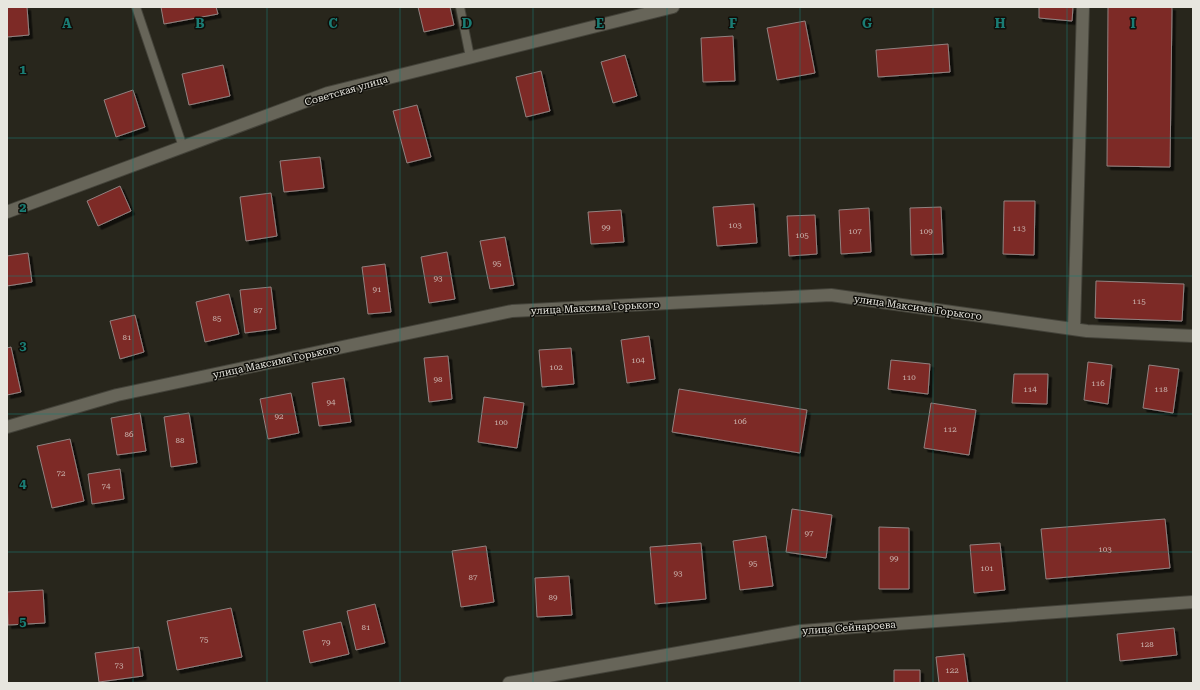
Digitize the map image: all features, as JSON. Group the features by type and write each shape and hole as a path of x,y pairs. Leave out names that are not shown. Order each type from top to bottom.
{"street":[{"name":"Советская улица","path":"7,212 328,93 673,7"},
{"path":"1074,329 1083,7"},
{"name":"улица Максима Горького","path":"7,427 117,395 512,311 831,295 1087,331 1193,336"},
{"name":"улица Сейнароева","path":"509,683 801,631 1193,602"}],"lane":[{"path":"136,7 182,147"},
{"path":"460,7 470,57"}],"building":[{"path":"7,7 27,7 29,35 7,37"},
{"path":"161,7 216,7 218,14 164,24"},
{"path":"418,7 450,7 454,25 424,32"},
{"path":"1039,7 1073,7 1072,21 1039,18"},
{"path":"1108,7 1172,7 1170,167 1107,166"},
{"path":"805,21 815,73 777,80 767,28"},
{"path":"733,36 735,81 703,82 701,38"},
{"path":"948,44 950,72 878,77 876,50"},
{"path":"625,55 637,96 613,103 601,62"},
{"path":"223,65 230,96 189,105 182,74"},
{"path":"541,71 550,111 526,117 516,77"},
{"path":"133,90 145,127 116,137 104,100"},
{"path":"417,105 431,157 407,163 393,111"},
{"path":"320,157 324,188 284,192 280,161"},
{"path":"120,186 131,211 98,226 87,201"},
{"path":"271,193 277,236 246,241 240,197"},
{"path":"1004,201 1035,201 1034,255 1003,254"},
{"path":"754,204 757,243 717,246 713,207"},
{"path":"941,207 943,254 911,255 910,208"},
{"path":"869,208 871,252 841,254 839,210"},
{"path":"621,210 624,242 591,244 588,212"},
{"path":"815,215 817,254 789,256 787,216"},
{"path":"505,237 514,285 490,289 480,241"},
{"path":"447,252 455,299 429,303 421,257"},
{"path":"28,253 32,282 7,286 7,256"},
{"path":"385,264 391,312 368,314 362,267"},
{"path":"1096,281 1184,284 1182,321 1095,318"},
{"path":"271,287 276,329 245,333 240,290"},
{"path":"229,294 239,334 205,342 196,302"},
{"path":"135,315 144,352 120,359 110,321"},
{"path":"649,336 655,379 627,383 621,340"},
{"path":"11,347 21,392 7,395 7,348"},
{"path":"571,348 574,384 542,387 539,350"},
{"path":"448,356 452,399 429,402 424,358"},
{"path":"891,360 930,364 928,394 888,389"},
{"path":"1088,362 1112,365 1108,404 1084,400"},
{"path":"1149,365 1179,369 1173,413 1143,408"},
{"path":"1014,374 1048,374 1047,404 1012,403"},
{"path":"344,378 351,422 319,426 312,383"},
{"path":"679,389 807,410 800,453 672,432"},
{"path":"291,393 299,433 268,439 260,399"},
{"path":"484,397 524,403 517,448 478,442"},
{"path":"931,403 976,410 969,455 924,448"},
{"path":"140,413 146,451 117,455 111,418"},
{"path":"189,413 197,463 171,467 164,417"},
{"path":"70,439 84,501 52,508 37,446"},
{"path":"120,469 124,499 92,504 88,474"},
{"path":"792,509 832,515 826,558 786,552"},
{"path":"1165,519 1170,568 1046,579 1041,529"},
{"path":"879,527 909,528 909,589 879,589"},
{"path":"766,536 773,586 740,590 733,541"},
{"path":"701,543 706,599 655,604 650,547"},
{"path":"1000,543 1005,590 974,593 970,545"},
{"path":"486,546 494,602 461,607 452,551"},
{"path":"569,576 572,615 537,617 535,578"},
{"path":"43,590 45,623 8,625 7,592"},
{"path":"375,604 385,643 356,650 347,611"},
{"path":"231,608 242,657 177,670 167,621"},
{"path":"341,622 349,654 310,663 303,631"},
{"path":"1174,628 1177,655 1120,661 1117,634"},
{"path":"139,647 143,676 99,682 95,653"},
{"path":"964,654 968,683 939,683 936,657"},
{"path":"894,670 920,670 920,683 894,683"}]}
